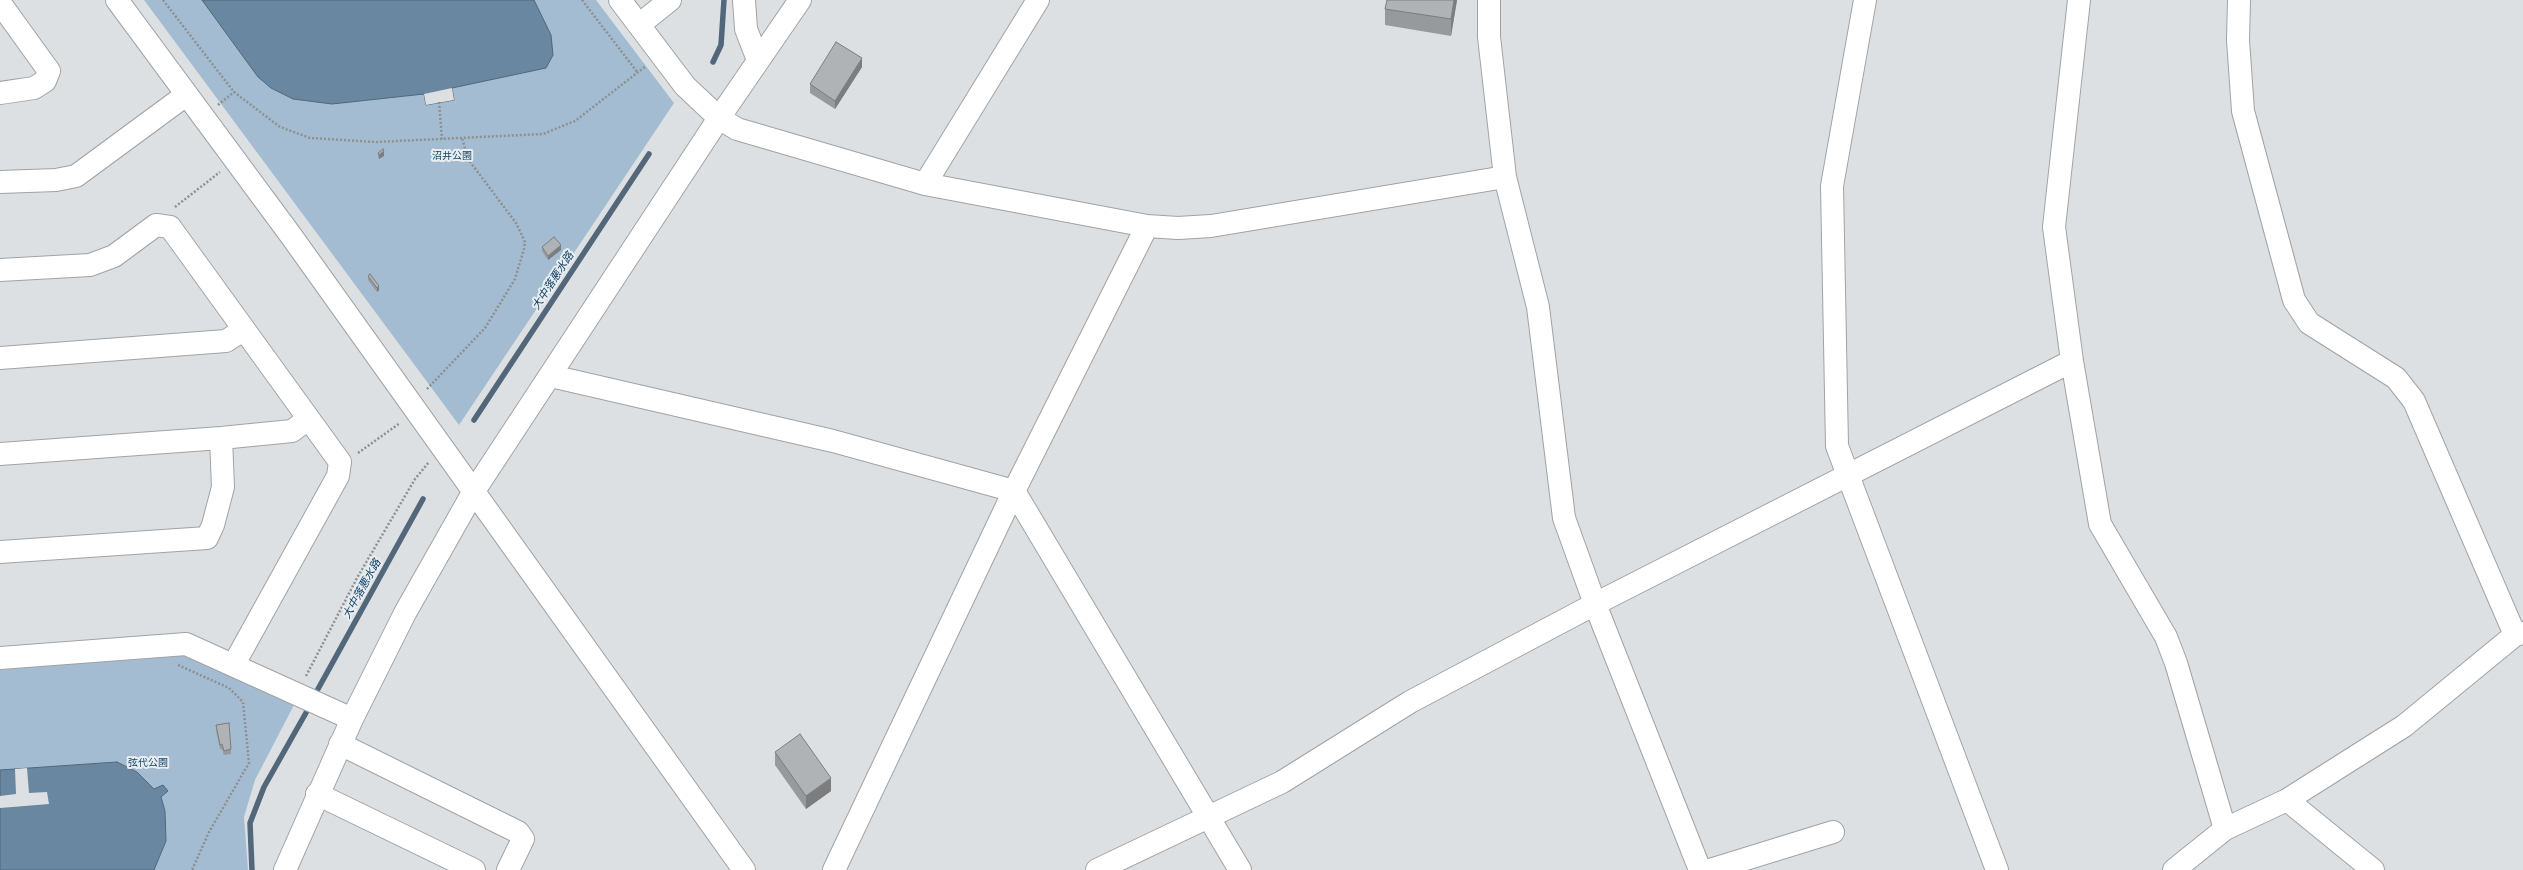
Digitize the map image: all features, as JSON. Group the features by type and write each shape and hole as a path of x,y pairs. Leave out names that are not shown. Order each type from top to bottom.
{"street":[{"path":"117,0 292,237 744,870"},
{"path":"620,0 685,86 719,118 737,129 926,184 1147,226 1178,228 1211,226 1505,177"},
{"path":"639,26 670,0"},
{"path":"744,0 746,29 758,60"},
{"path":"285,870 317,794 352,719 405,613 474,491 551,376 719,118 800,0"},
{"path":"926,184 1038,0"},
{"path":"1489,0 1489,37 1505,177 1538,307 1564,518 1595,604 1700,870"},
{"path":"1865,0 1832,186 1835,418 1837,446 1997,870"},
{"path":"2079,0 2054,227 2072,361 2093,472 2100,524 2166,637 2176,663 2225,829"},
{"path":"2174,870 2225,829 2287,800 2404,726 2519,634 2414,401 2396,378 2309,323 2294,300 2243,111 2238,40 2239,0"},
{"path":"0,3 49,71 45,81 34,88 0,93"},
{"path":"0,182 56,180 76,176 186,95"},
{"path":"0,270 90,265 102,262 114,256 156,225 162,224 174,232 340,462 338,476 234,664"},
{"path":"834,870 1014,491 1147,226"},
{"path":"0,358 226,341 244,330"},
{"path":"1096,870 1282,782 1410,702 1595,604 2072,361"},
{"path":"551,376 833,441 1014,491 1240,870"},
{"path":"0,454 221,438 292,431 308,419"},
{"path":"0,552 207,538 213,525 223,486 221,438"},
{"path":"0,658 186,644 234,664 352,719"},
{"path":"340,744 518,832 523,839 508,870"},
{"path":"317,794 474,870"},
{"path":"2287,800 2373,870"},
{"path":"1710,870 1833,832"}],"path":[{"path":"164,0 234,92 280,128 310,138 376,142 543,134 575,121 650,63"},
{"path":"582,0 638,72"},
{"path":"217,106 234,92"},
{"path":"439,102 442,139"},
{"path":"427,389 485,328 515,279 525,242 516,223 468,159 462,138"},
{"path":"162,224 168,212 221,172"},
{"path":"340,462 350,459 400,423"},
{"path":"297,693 357,578 415,479 429,462"},
{"path":"176,665 229,688 243,702 249,763 209,832 192,870"}],"green space":[{"name":"沼井公園","path":"144,0 596,0 674,103 459,425"},
{"name":"弦代公園","path":"184,653 294,705 255,780 244,817 248,870 0,870 0,666"}],"shaded area":[{"path":"202,0 534,0 551,35 553,55 546,68 452,88 454,100 426,105 424,94 332,104 293,99 271,88 258,77"},
{"path":"117,762 137,772 154,789 163,785 168,791 161,797 165,811 166,841 154,870 0,870 0,770"}],"pier":[{"path":"452,88 454,100 426,105 424,94"},
{"path":"27,768 29,793 47,792 49,804 0,808 0,796 16,794 15,769"}],"building":[{"path":"1387,0 1454,0 1451,19 1385,9"},
{"path":"836,42 862,58 835,101 810,84"},
{"path":"383,149 384,151 379,155 378,153"},
{"path":"554,237 561,245 548,256 542,247"},
{"path":"370,274 379,286 377,288 368,276"},
{"path":"229,723 231,749 224,751 222,744 220,745 216,725"},
{"path":"800,734 831,778 806,796 775,752"}],"waterway":[{"name":"大中落悪水路","path":"713,62 721,45 724,0"},
{"name":"大中落悪水路","path":"474,420 649,154"},
{"name":"大中落悪水路","path":"318,689 423,499"},
{"name":"大中落悪水路","path":"252,870 250,823 264,787 307,711"}]}
